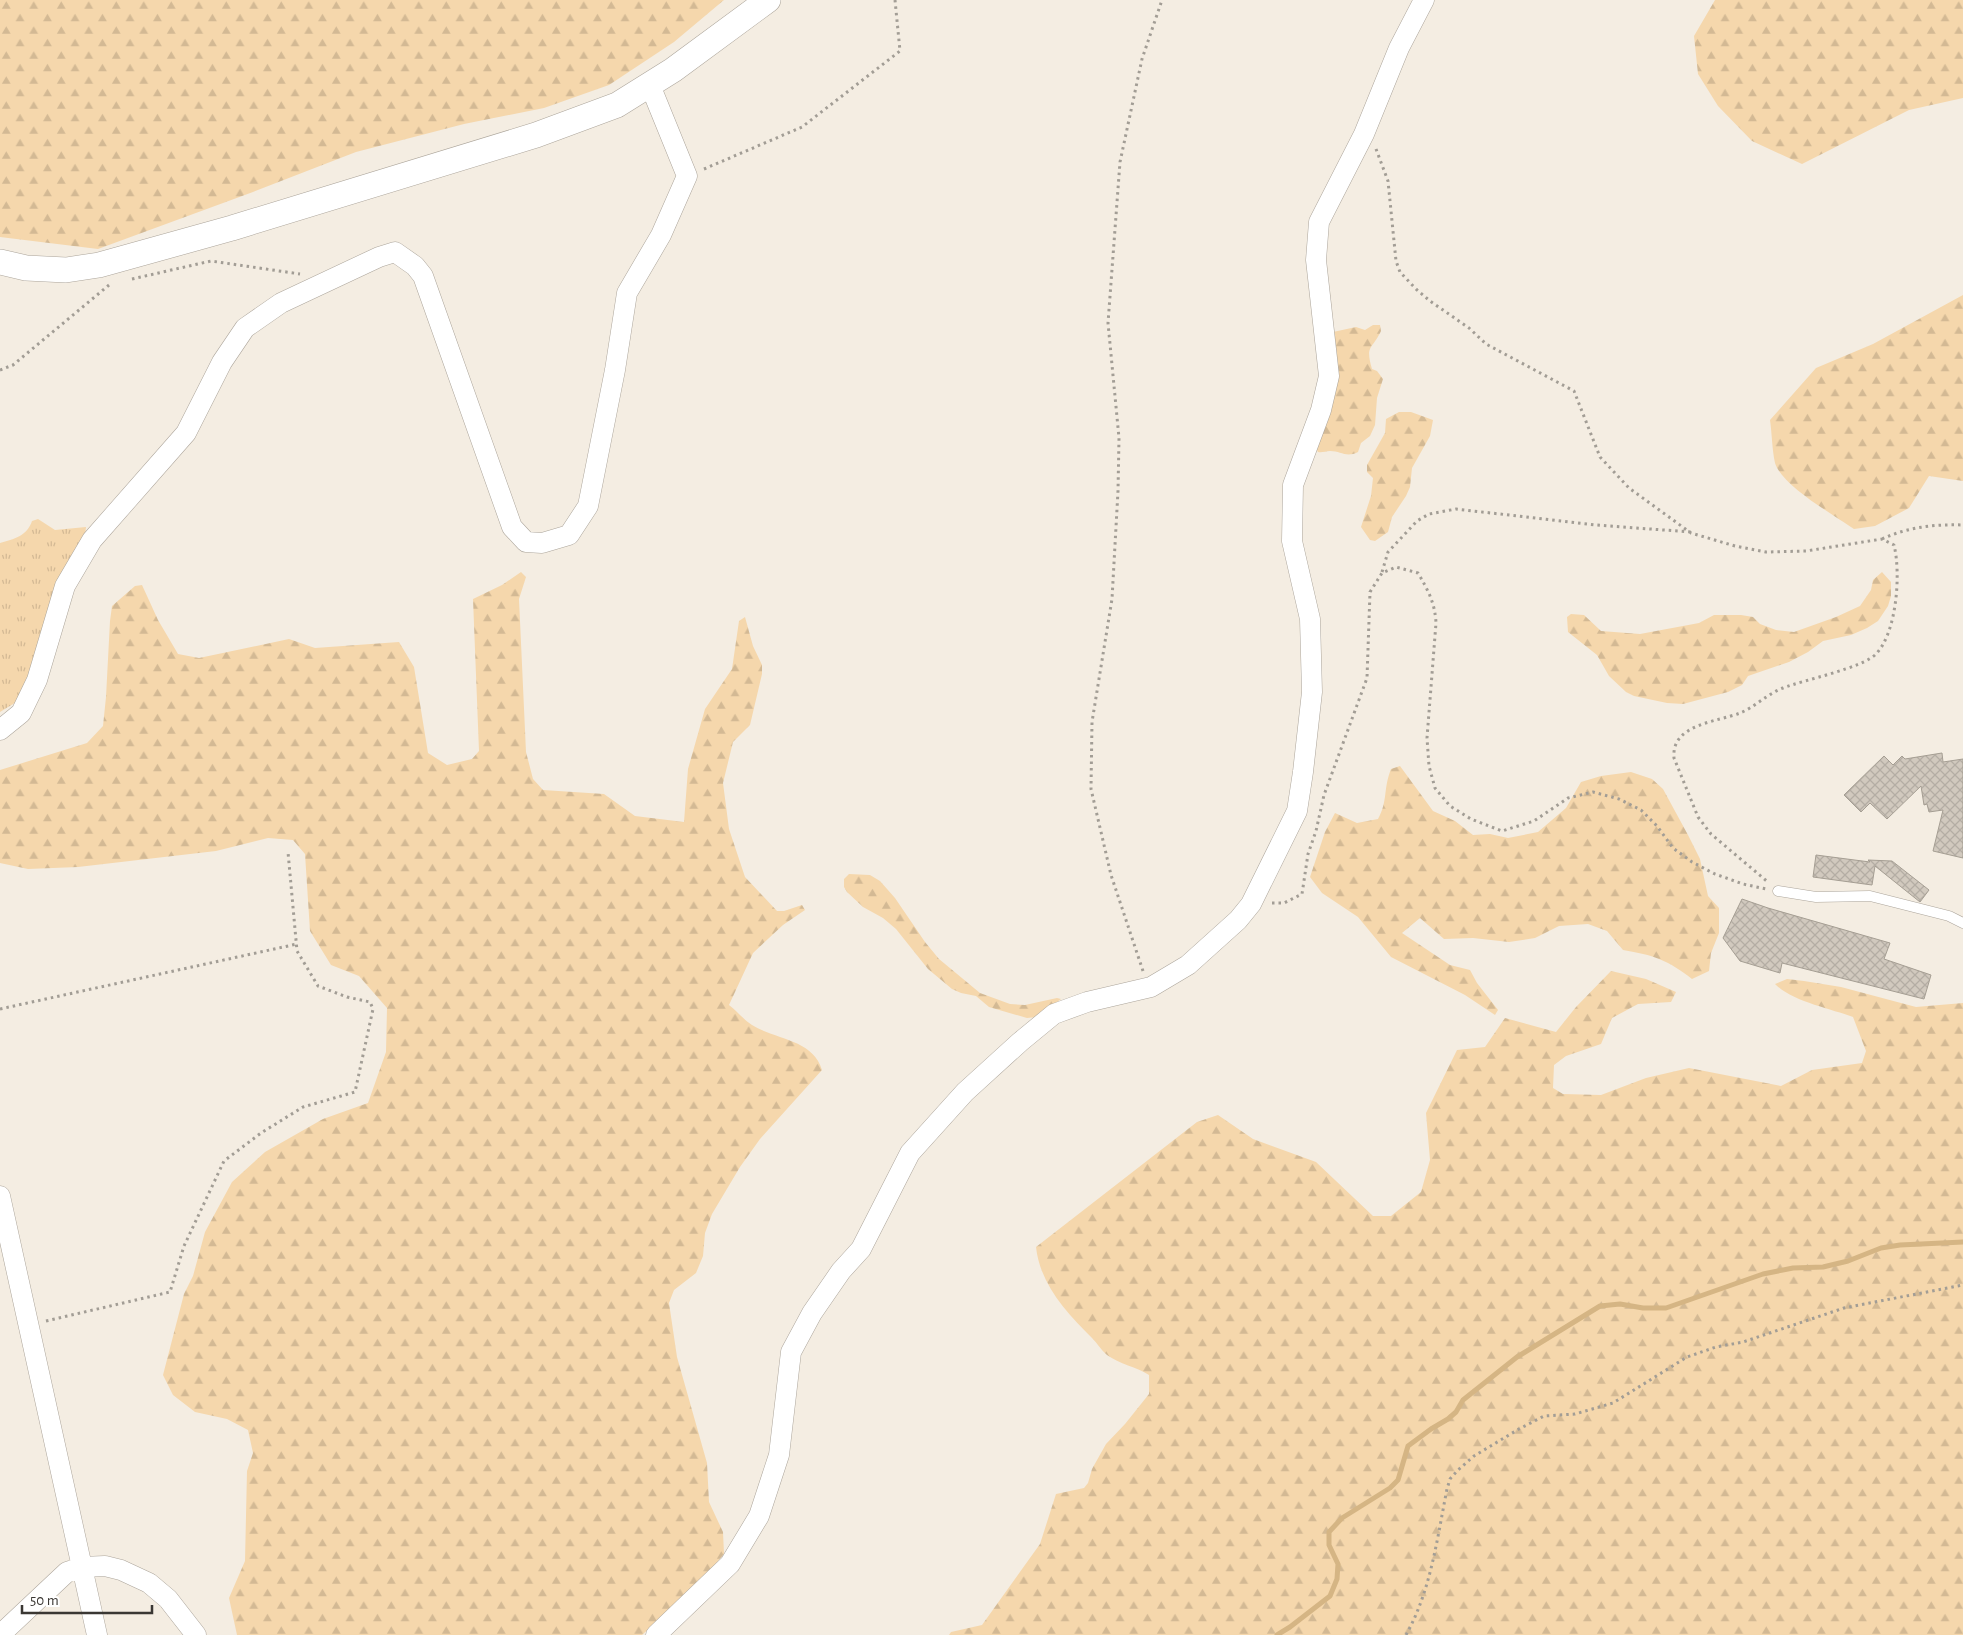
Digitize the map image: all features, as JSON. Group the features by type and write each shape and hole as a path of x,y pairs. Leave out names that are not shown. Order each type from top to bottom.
{"street":[{"path":"0,262 26,268 66,270 99,265 232,228 536,135 617,105 673,70 768,0"},
{"path":"656,1635 730,1564 759,1516 779,1455 791,1352 817,1306 841,1271 862,1249 910,1153 964,1092 1054,1014 1087,1002 1151,987 1188,965 1238,920 1251,904 1297,811 1312,692 1312,673 1310,619 1292,541 1293,485 1320,410 1329,376 1316,260 1319,222 1364,134 1400,48 1424,0"},
{"path":"0,730 21,712 38,680 65,586 92,540 186,433 222,362 246,328 281,303 379,257 395,252 415,266 424,276 512,527 526,542 542,543 569,535 588,506 615,370 626,292 661,235 687,176 650,85"},
{"path":"0,1196 97,1635"},
{"path":"0,1635 67,1572 82,1567 105,1566 121,1570 149,1583 168,1599 196,1635"}],"lane":[{"path":"1778,891 1816,897 1870,896 1949,916 1963,923"}],"path":[{"path":"687,176 802,127 900,51 895,0"},
{"path":"1151,987 1139,962 1111,875 1091,789 1092,722 1112,600 1118,491 1119,438 1108,323 1120,162 1142,59 1162,0"},
{"path":"1364,134 1379,153 1388,181 1396,261 1400,272 1430,301 1469,328 1486,344 1574,391 1600,457 1629,488 1691,532"},
{"path":"126,281 210,261 332,278"},
{"path":"0,370 13,365 107,285 117,283"},
{"path":"1251,904 1284,902 1302,894 1308,854 1316,831 1324,795 1367,678 1370,592 1382,572 1388,552 1417,521 1429,514 1456,509 1596,525 1691,532 1735,546 1766,552 1806,551 1882,539 1894,533 1938,524 1963,525"},
{"path":"1778,891 1711,834 1698,817 1674,758 1673,750 1676,744 1694,727 1741,713 1782,688 1854,666 1874,656 1892,625 1897,572 1894,544 1882,539"},
{"path":"1382,572 1396,568 1418,573 1430,594 1435,610 1436,623 1427,738 1429,766 1435,788 1450,806 1471,819 1502,831 1534,821 1568,798 1593,792 1619,799 1641,810 1657,826 1673,848 1692,862 1715,874 1743,884 1778,891"},
{"path":"28,1325 170,1292 184,1246 224,1161 261,1133 303,1107 355,1092 372,1009 370,1002 347,997 318,986 297,951 288,852"},
{"path":"0,1009 297,944"},
{"path":"1406,1635 1418,1614 1428,1586 1446,1489 1450,1479 1474,1456 1496,1442 1544,1416 1575,1414 1613,1403 1687,1358 1716,1347 1743,1342 1844,1308 1963,1285"}],"green space":[{"path":"0,0 724,0 674,42 609,85 544,108 464,124 356,152 98,249 0,237"},
{"path":"1715,0 1963,0 1963,98 1909,110 1802,164 1752,141 1718,106 1698,74 1694,36"},
{"path":"1963,295 1963,481 1929,476 1909,508 1875,526 1854,529 1798,490 1780,472 1774,458 1770,420 1816,368 1873,344"},
{"path":"1373,325 1380,325 1381,331 1370,348 1369,356 1372,369 1377,371 1383,379 1377,398 1375,425 1370,436 1361,443 1358,452 1354,454 1334,451 1318,452 1315,447 1333,332 1356,327 1365,330"},
{"path":"1399,412 1411,412 1433,420 1430,436 1412,468 1410,487 1392,517 1388,532 1375,541 1370,540 1361,527 1371,496 1373,478 1367,472 1367,465 1385,433 1386,419"},
{"path":"38,519 55,530 86,527 85,536 18,701 0,712 0,543 19,536 27,530 32,521"},
{"path":"521,572 526,577 519,599 526,752 533,779 543,790 604,794 635,816 684,822 688,769 705,709 732,669 739,621 745,617 753,646 762,665 762,674 750,725 733,742 723,783 729,829 745,877 777,911 784,911 802,905 805,910 783,925 753,953 729,1005 752,1025 802,1046 811,1052 822,1070 760,1139 740,1167 712,1214 705,1233 703,1256 696,1273 674,1290 669,1303 677,1357 707,1463 709,1502 723,1532 724,1554 699,1583 642,1635 237,1635 229,1598 245,1561 247,1471 253,1453 248,1430 227,1419 195,1412 173,1395 163,1375 184,1294 193,1276 205,1232 232,1182 265,1152 323,1119 368,1103 386,1052 387,1008 359,976 331,965 310,931 305,854 293,840 268,838 216,851 78,867 28,869 0,863 0,770 87,743 103,726 112,606 135,586 142,585 158,620 178,654 199,658 289,639 315,648 399,642 414,667 428,753 447,765 472,759 479,751 473,599 502,585"},
{"path":"1882,572 1891,582 1891,596 1888,606 1878,621 1851,635 1823,641 1789,662 1748,676 1742,685 1728,692 1683,704 1667,703 1634,696 1626,692 1609,676 1597,655 1568,632 1567,617 1571,614 1584,615 1601,631 1640,634 1699,623 1714,615 1741,615 1753,617 1760,624 1776,630 1794,632 1860,606 1871,590 1873,580"},
{"path":"1400,766 1433,811 1455,821 1473,835 1490,834 1508,838 1538,832 1566,808 1581,782 1601,776 1631,772 1652,779 1663,789 1688,835 1700,859 1708,896 1719,908 1719,933 1711,953 1709,971 1692,979 1660,959 1623,950 1607,931 1588,924 1559,926 1535,938 1509,942 1473,938 1444,939 1420,918 1402,933 1450,965 1470,970 1477,983 1498,1010 1495,1015 1465,995 1391,957 1358,917 1322,893 1310,877 1325,832 1335,813 1357,823 1378,819 1383,806 1391,769"},
{"path":"849,874 870,875 880,881 895,898 939,959 980,993 1010,1004 1025,1005 1057,998 1061,999 1037,1017 1027,1018 989,1007 976,996 952,989 928,969 896,929 883,918 863,907 847,892 844,887 844,879"},
{"path":"1611,971 1646,979 1676,992 1671,1002 1638,1004 1612,1018 1601,1044 1566,1056 1554,1065 1553,1088 1563,1094 1601,1095 1646,1078 1689,1068 1781,1086 1812,1070 1862,1063 1866,1051 1853,1017 1801,1000 1775,984 1787,979 1841,987 1916,1007 1963,1003 1963,1635 949,1635 951,1632 982,1625 1040,1544 1056,1494 1084,1488 1106,1444 1149,1394 1149,1375 1107,1355 1064,1308 1043,1273 1036,1247 1197,1122 1218,1115 1253,1139 1316,1162 1373,1216 1391,1216 1421,1192 1430,1160 1426,1113 1457,1050 1485,1047 1505,1018 1556,1032 1576,1007"}],"building":[{"path":"1942,753 1943,762 1963,759 1963,858 1933,851 1943,810 1929,812 1927,804 1924,805 1921,786 1887,819 1870,803 1861,812 1844,795 1884,756 1893,765 1902,756 1905,759"},
{"path":"1816,855 1870,862 1868,860 1892,861 1929,890 1920,902 1875,866 1872,885 1813,877"},
{"path":"1742,899 1890,943 1884,959 1931,975 1924,999 1782,963 1780,973 1740,961 1723,938"}],"waterway":[{"path":"1277,1635 1330,1596 1337,1579 1338,1564 1329,1545 1329,1532 1342,1518 1390,1488 1398,1480 1408,1446 1448,1419 1456,1412 1463,1400 1517,1357 1600,1306 1620,1304 1643,1308 1666,1308 1763,1274 1793,1268 1823,1267 1848,1261 1881,1248 1900,1245 1963,1242"}]}
